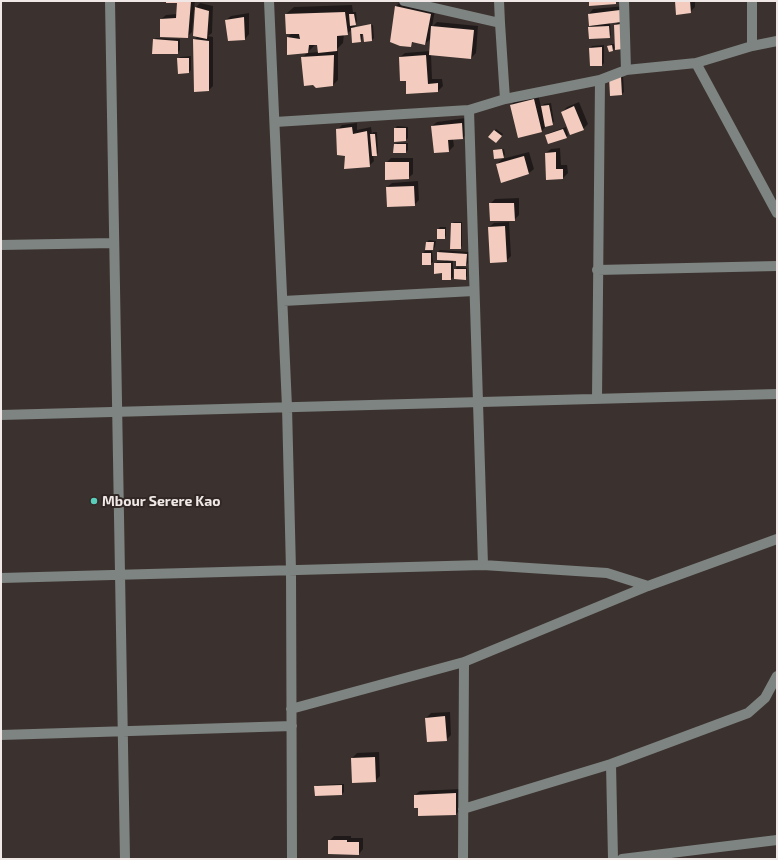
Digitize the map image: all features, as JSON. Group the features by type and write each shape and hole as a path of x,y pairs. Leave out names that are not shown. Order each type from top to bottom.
{"street":[{"path":"110,1 125,859"},
{"path":"269,1 288,407 291,570 292,859"},
{"path":"404,1 500,23"},
{"path":"499,1 505,99"},
{"path":"624,1 626,70"},
{"path":"752,1 752,46"},
{"path":"275,122 469,110 505,99 600,80 626,70 696,63 752,46 777,41"},
{"path":"696,63 777,213"},
{"path":"597,399 597,270 600,80"},
{"path":"469,110 483,565"},
{"path":"1,245 114,243"},
{"path":"597,270 777,266"},
{"path":"283,301 474,291"},
{"path":"1,415 777,394"},
{"path":"292,709 464,662 648,586 777,539"},
{"path":"1,578 483,565 607,573 648,586"},
{"path":"463,859 464,662"},
{"path":"463,809 611,764 748,712 765,698 777,676"},
{"path":"1,735 292,726"},
{"path":"611,764 613,859"},
{"path":"622,859 777,840"}],"building":[{"path":"166,1 191,1 188,38 160,37 160,19 176,18 177,3 166,3"},
{"path":"589,1 616,1 616,4 589,6"},
{"path":"675,1 690,1 691,13 676,15"},
{"path":"395,6 431,14 425,45 412,42 411,47 400,46 390,42"},
{"path":"195,7 209,11 207,39 193,36"},
{"path":"620,10 621,22 589,26 588,14"},
{"path":"345,12 348,35 337,36 337,51 318,53 317,45 309,45 308,53 287,55 287,37 300,39 299,34 286,34 285,14"},
{"path":"349,14 354,14 356,25 350,26"},
{"path":"244,17 245,40 228,41 225,20"},
{"path":"371,24 372,41 364,42 363,34 360,34 361,42 352,43 351,28"},
{"path":"621,24 623,49 615,50 614,25"},
{"path":"431,26 474,30 471,59 429,55"},
{"path":"609,26 610,38 589,39 588,27"},
{"path":"153,39 178,41 178,54 152,54"},
{"path":"193,39 209,41 209,91 194,92"},
{"path":"612,45 613,51 609,52 607,46"},
{"path":"602,47 602,66 590,66 589,48"},
{"path":"334,55 333,86 316,88 313,85 304,86 301,57"},
{"path":"426,55 428,84 438,83 438,92 406,94 406,81 400,81 399,57"},
{"path":"177,58 189,58 189,73 178,74"},
{"path":"609,77 621,77 622,95 610,96"},
{"path":"534,99 542,132 518,138 510,105"},
{"path":"549,105 553,125 545,127 541,106"},
{"path":"574,106 584,130 570,135 561,112"},
{"path":"462,123 463,139 448,140 449,152 434,153 431,126"},
{"path":"352,127 353,134 367,131 370,167 344,169 345,156 337,155 336,129"},
{"path":"394,128 406,128 406,141 394,142"},
{"path":"563,129 567,138 548,144 545,135"},
{"path":"494,130 502,136 496,143 488,137"},
{"path":"370,134 375,134 377,156 372,156"},
{"path":"394,144 406,144 406,153 393,153"},
{"path":"502,149 504,158 494,159 493,150"},
{"path":"556,152 556,169 563,169 563,179 546,180 545,153"},
{"path":"524,156 529,174 501,183 496,164"},
{"path":"385,162 409,162 409,179 385,180"},
{"path":"414,186 415,206 387,207 386,187"},
{"path":"489,203 514,203 515,221 490,221"},
{"path":"451,223 461,223 461,249 450,249"},
{"path":"505,226 507,262 490,263 488,227"},
{"path":"437,229 445,229 445,239 437,239"},
{"path":"426,242 434,242 433,250 425,250"},
{"path":"437,252 467,254 466,266 456,266 456,261 437,260"},
{"path":"422,253 431,253 431,265 422,265"},
{"path":"434,263 451,263 451,280 442,280 442,273 434,274"},
{"path":"454,269 466,269 466,280 454,279"},
{"path":"445,716 447,741 427,742 425,718"},
{"path":"375,757 376,782 352,783 351,758"},
{"path":"342,785 342,795 315,796 314,786"},
{"path":"456,793 456,815 418,816 418,808 414,808 414,795"},
{"path":"328,840 347,840 347,842 359,842 359,855 328,854"}],"place":[{"name":"Mbour Serere Kao","path":"94,501"}]}
